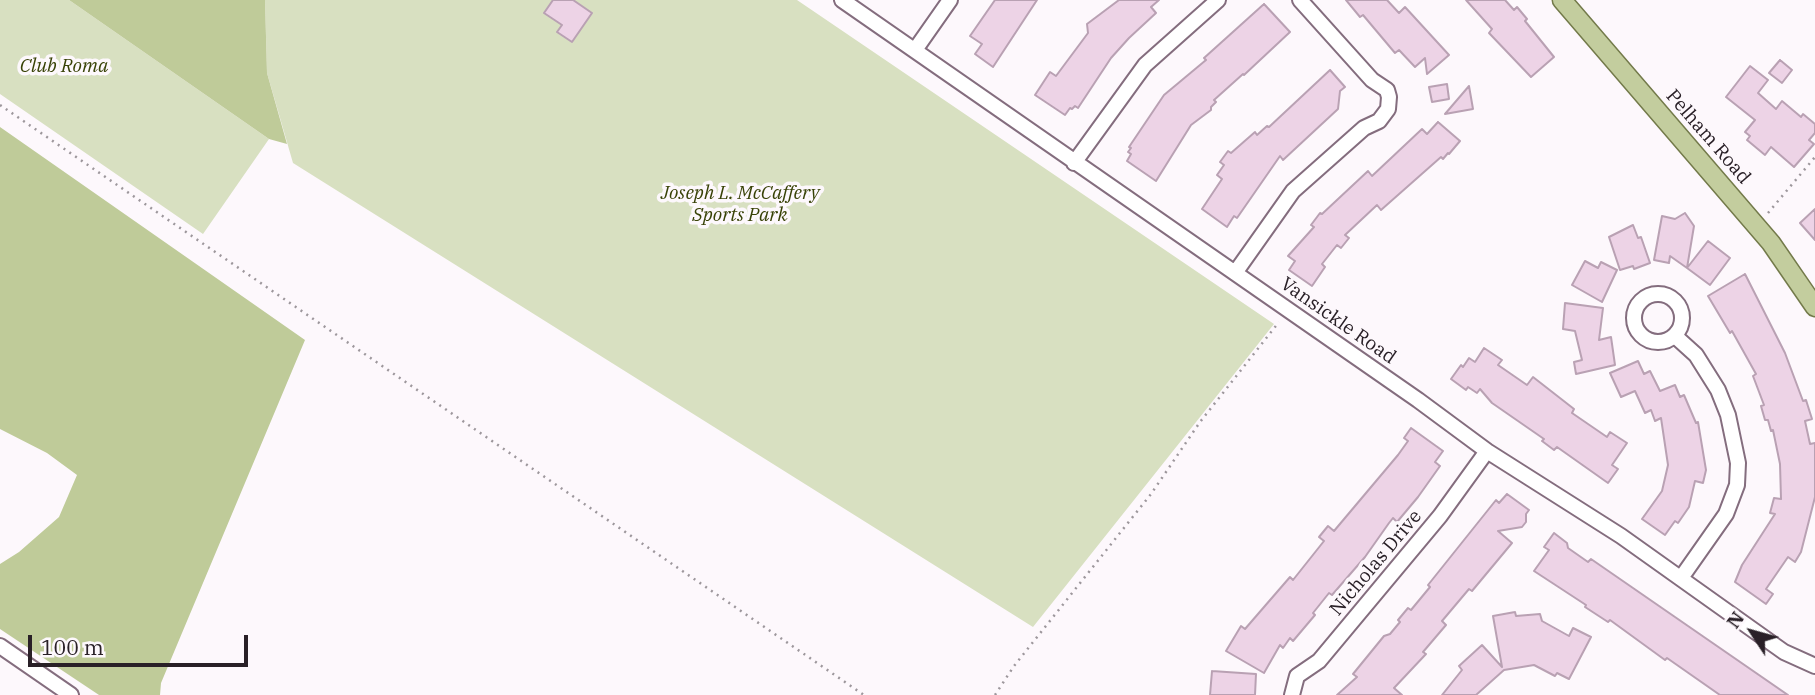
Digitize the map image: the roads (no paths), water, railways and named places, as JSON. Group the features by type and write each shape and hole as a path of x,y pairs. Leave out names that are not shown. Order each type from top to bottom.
{"main road":[{"name":"Pelham Road","path":"1562,0 1785,260 1813,298"}],"street":[{"name":"Vansickle Road","path":"842,0 1486,450 1621,536 1784,652 1815,666"},
{"path":"915,50 950,0"},
{"path":"1074,163 1145,65 1218,0"},
{"path":"1235,273 1293,191 1364,128 1379,121 1388,108 1390,97 1387,90 1372,80 1300,0"},
{"path":"1675,336 1696,355 1718,390 1728,415 1738,463 1737,485 1726,514 1681,578"},
{"name":"Nicholas Drive","path":"1292,695 1297,676 1320,660 1440,516 1486,450"},
{"path":"0,646 71,695"}],"park label":[{"name":"Club Roma","path":"64,67"},
{"name":"Joseph L. McCaffery Sports Park","path":"740,205"}]}
